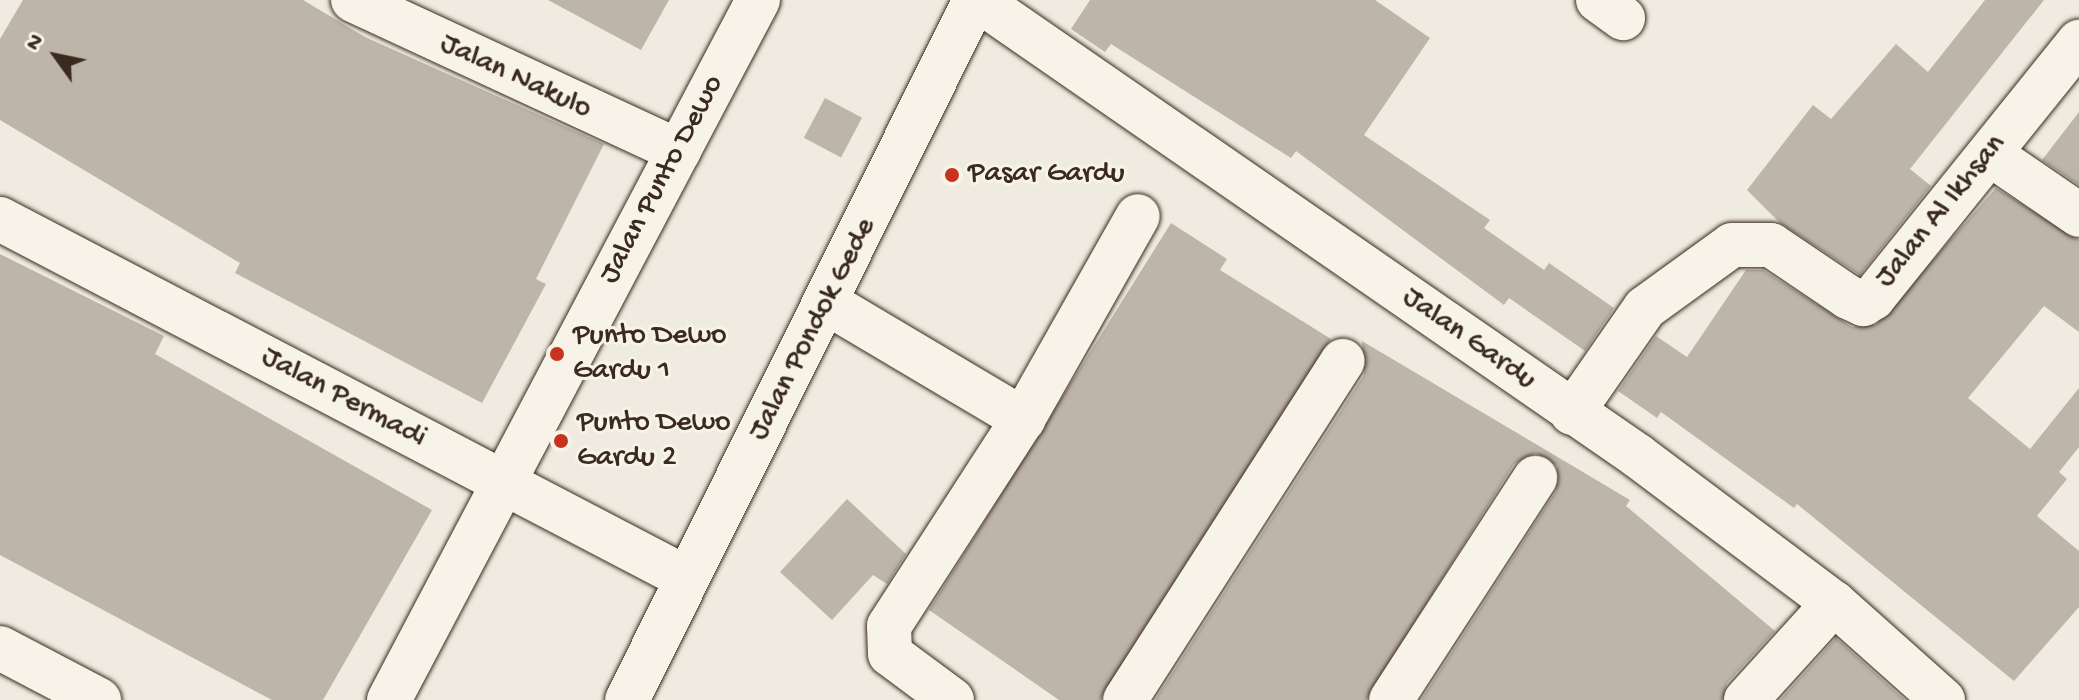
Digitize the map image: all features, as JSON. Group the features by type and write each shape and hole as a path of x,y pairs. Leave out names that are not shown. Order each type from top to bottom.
{"street":[{"name":"Jalan Nakulo","path":"353,0 679,151"},
{"name":"Jalan Punto Dewo","path":"389,700 758,0"},
{"name":"Jalan Pondok Gede","path":"627,700 686,578 829,304 977,0"},
{"name":"Jalan Gardu","path":"977,0 1572,413 1834,603 1943,700"},
{"name":"Jalan Al Ikhsan","path":"1572,413 1645,308 1732,245 1771,245 1863,304 1990,154 2079,42"},
{"path":"1990,154 2079,215"},
{"path":"952,700 890,654 889,626 1023,419 1138,216"},
{"name":"Jalan Permadi","path":"0,219 686,578"},
{"path":"829,304 1023,419"},
{"path":"1125,700 1343,361"},
{"path":"1391,700 1535,478"},
{"path":"1746,700 1834,603"},
{"path":"0,648 99,700"}],"building":[{"path":"23,0 303,0 365,37 604,144 536,279 546,284 482,403 235,273 240,263 0,120 0,39"},
{"path":"548,0 669,0 641,50"},
{"path":"1090,0 1375,0 1430,38 1364,135 1490,220 1484,228 1544,270 1549,263 1614,308 1585,351 1509,298 1504,305 1296,151 1291,158 1111,44 1105,52 1071,29"},
{"path":"1985,0 2044,0 1910,169 1931,186 1860,275 1780,223 1747,190 1813,105 1831,119 1896,44 1928,72"},
{"path":"825,98 862,118 841,157 804,138"},
{"path":"2079,112 2079,185 2042,160"},
{"path":"1996,188 2079,240 2079,332 2044,306 1968,398 2030,449 2079,388 2079,447 2059,472 2067,479 2037,516 2079,551 2079,607 2014,681 1797,504 1794,508 1661,412 1657,418 1618,391 1656,336 1687,357 1746,270 1763,270 1852,327 1876,325"},
{"path":"1171,223 1227,259 1220,270 1331,339 1100,700 1059,700 929,610"},
{"path":"0,254 164,336 155,354 432,510 323,700 272,700 0,555"},
{"path":"1362,341 1630,500 1626,506 1775,631 1727,683 1722,700 1421,700 1556,491 1557,466 1536,453 1514,464 1366,700 1155,700 1364,375"},
{"path":"847,499 906,554 887,584 873,575 832,620 780,572"},
{"path":"1836,638 1905,700 1780,700"}],"place":[{"name":"Pasar Gardu","path":"952,175"},
{"name":"Punto Dewo Gardu 1","path":"557,354"},
{"name":"Punto Dewo Gardu 2","path":"561,441"}]}
